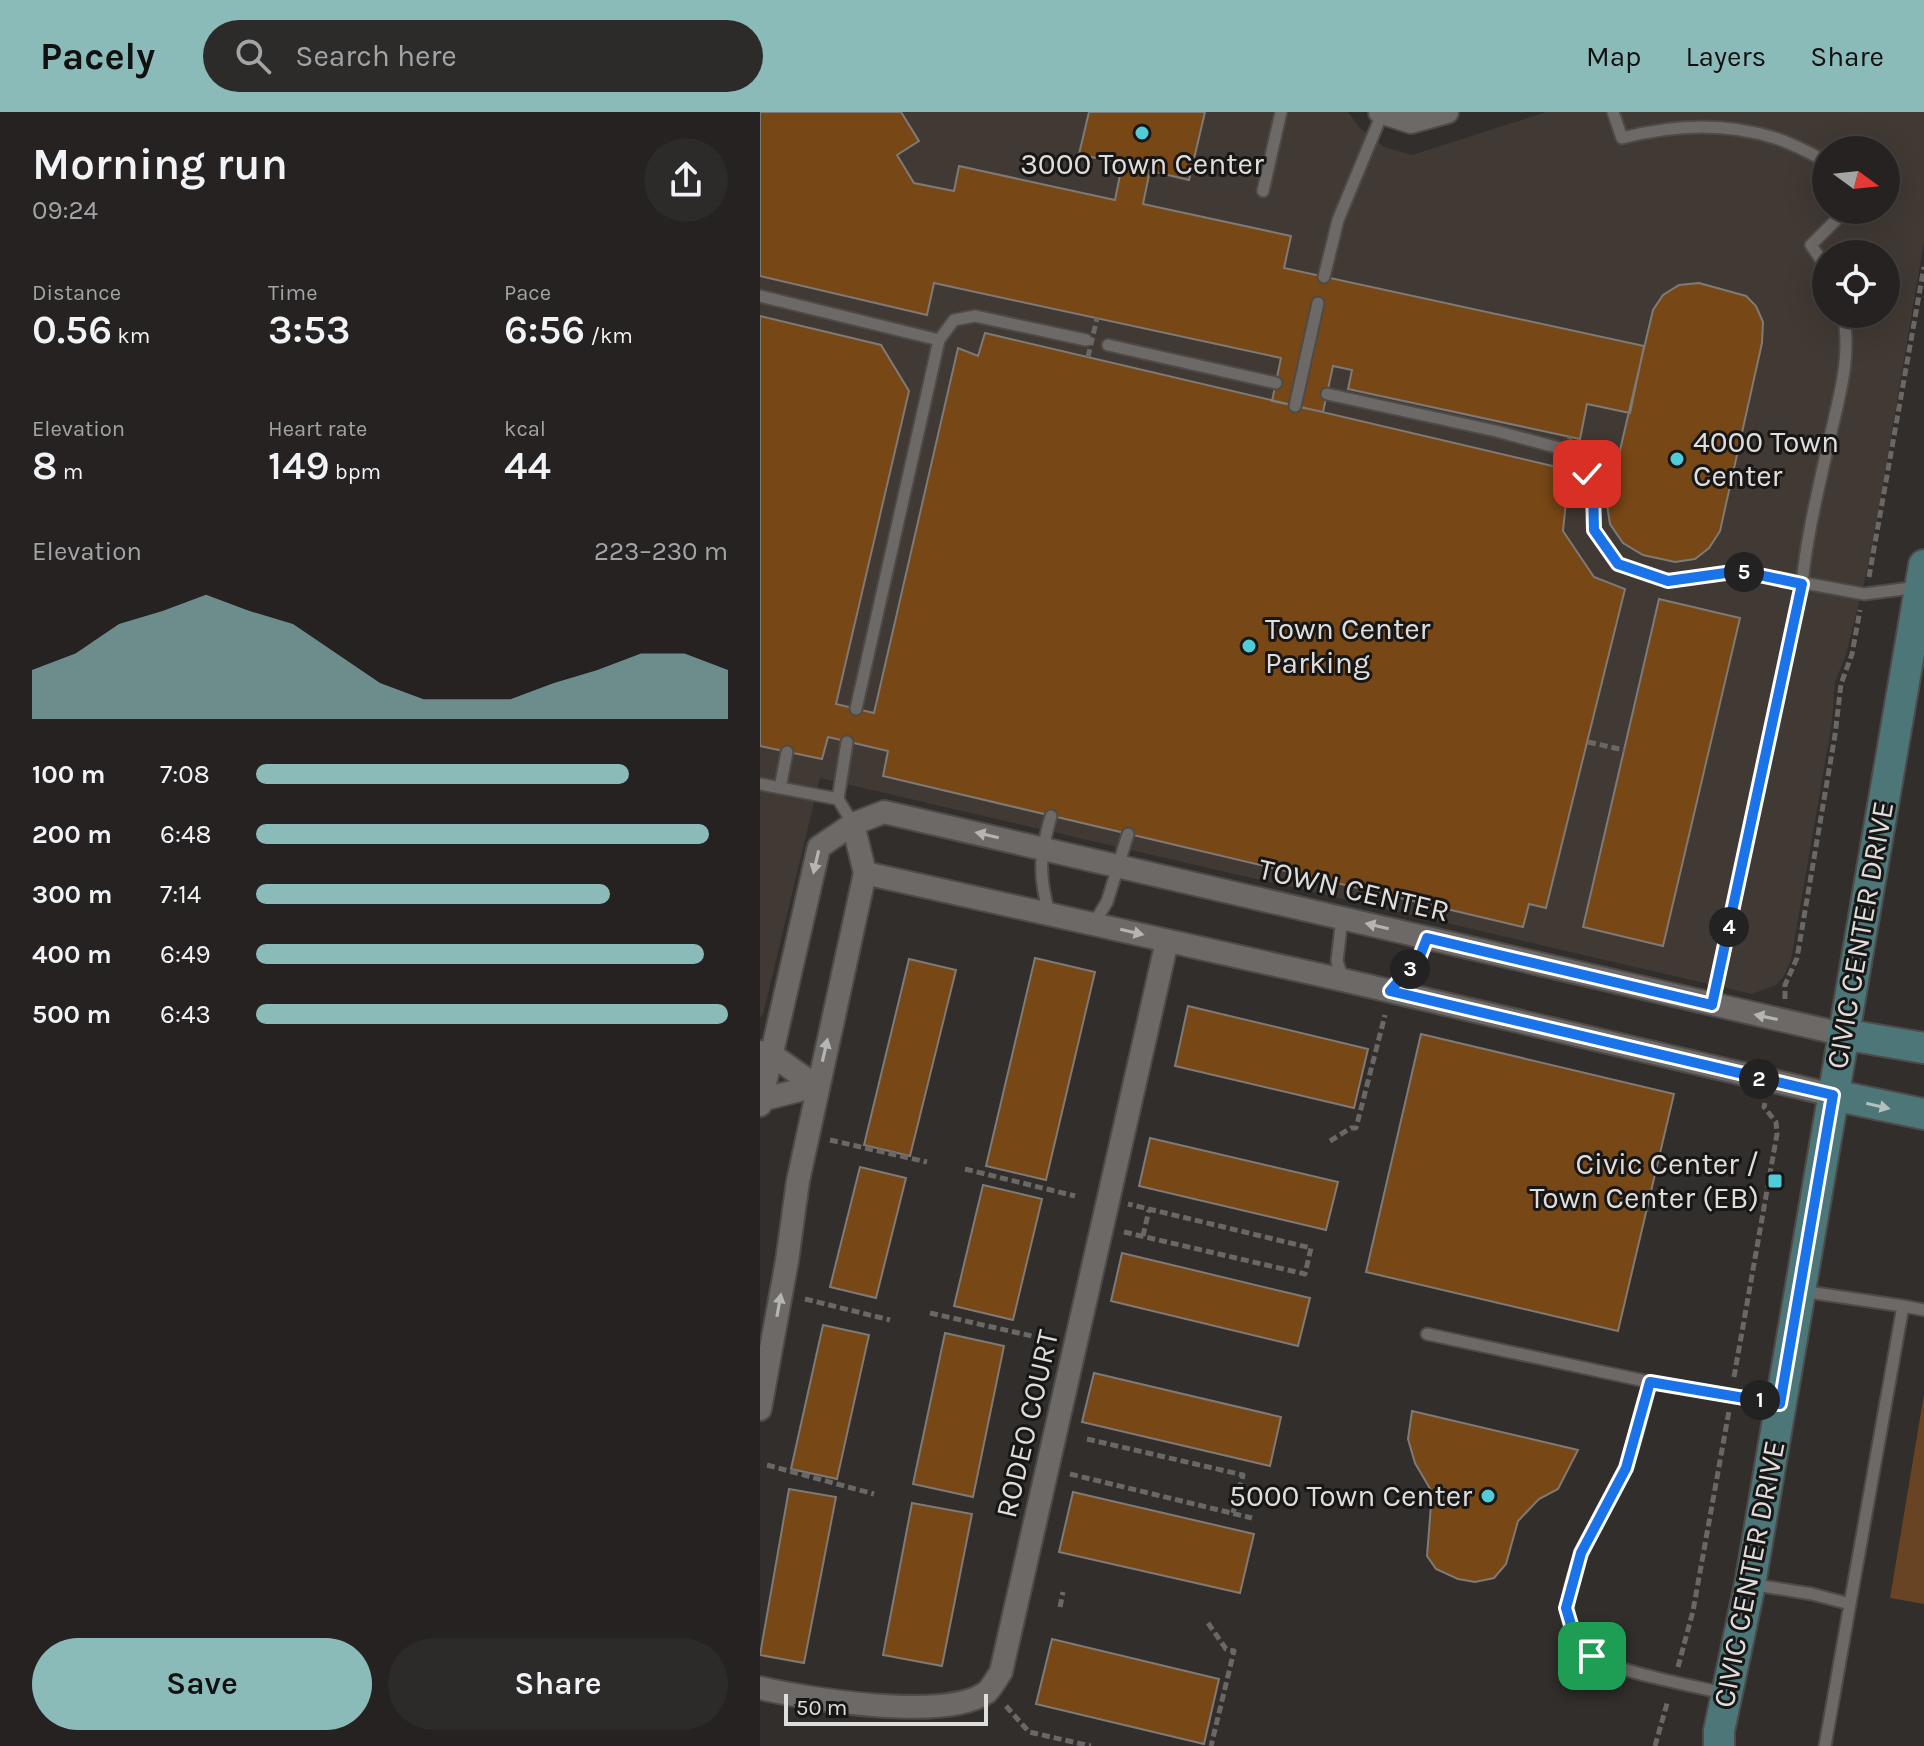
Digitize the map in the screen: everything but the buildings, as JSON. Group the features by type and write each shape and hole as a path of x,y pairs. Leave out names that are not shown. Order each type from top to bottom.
{"street":[{"path":"1381,113 1411,122 1447,112"},
{"name":"CIVIC CENTER DRIVE","path":"1716,1741 1750,1584 1842,1034 1923,580"},
{"name":"TOWN CENTER","path":"760,1102 766,1054 819,847 853,824 884,812 1842,1034"},
{"path":"761,1404 816,1086 865,873 853,824"},
{"path":"865,873 1343,980 1388,1000 1924,1114"},
{"name":"RODEO COURT","path":"760,1688 839,1704 954,1704 987,1691 1001,1672 1167,941"},
{"path":"1842,1034 1924,1048"},
{"path":"766,1054 816,1086"},
{"path":"760,1102 816,1086"}],"lane":[{"path":"1263,191 1281,112"},
{"path":"1613,112 1622,138 1656,129 1727,129 1775,138 1812,155"},
{"path":"1324,277 1338,220 1381,113"},
{"path":"1816,240 1832,224"},
{"path":"760,296 939,340"},
{"path":"1295,406 1318,303"},
{"path":"856,709 939,340 954,320 975,316 1086,340"},
{"path":"1712,1005 1844,374 1846,328"},
{"path":"1108,345 1276,383"},
{"path":"1327,394 1559,448"},
{"path":"1572,460 1587,474 1593,488 1594,530 1618,564 1668,581 1740,571 1864,594 1923,580"},
{"path":"847,742 838,799 853,824"},
{"path":"780,788 787,752"},
{"path":"760,784 838,799"},
{"path":"1049,913 1040,880 1042,848 1051,816"},
{"path":"1094,923 1107,902 1128,834"},
{"path":"1342,918 1337,961 1343,980"},
{"path":"1388,1000 1420,956 1427,938"},
{"path":"1801,1291 1924,1310"},
{"path":"1825,1746 1903,1306"},
{"path":"1427,1334 1650,1382 1780,1404"},
{"path":"1650,1382 1626,1468 1581,1553 1566,1608 1575,1638 1592,1656 1613,1665 1727,1694"},
{"path":"1750,1584 1850,1604"}],"path":[{"path":"1874,562 1924,267"},
{"path":"1088,357 1097,318"},
{"path":"1558,486 1570,437"},
{"path":"1786,989 1797,958 1841,684 1852,654 1858,619"},
{"path":"1588,742 1624,750"},
{"path":"1330,1141 1356,1128 1388,1000"},
{"path":"1735,1374 1777,1134 1776,1122 1764,1107 1766,1101"},
{"path":"829,1139 927,1162"},
{"path":"965,1169 1075,1196"},
{"path":"1119,1231 1305,1274 1311,1248 1126,1204"},
{"path":"1143,1236 1149,1210"},
{"path":"800,1298 890,1320"},
{"path":"930,1313 1059,1342"},
{"path":"1679,1662 1704,1556 1728,1416"},
{"path":"1087,1439 1243,1475 1233,1513"},
{"path":"767,1465 874,1494"},
{"path":"1061,1472 1252,1518"},
{"path":"1060,1607 1063,1592"},
{"path":"1208,1623 1226,1649 1234,1651 1211,1746"},
{"path":"1655,1746 1669,1697"},
{"path":"1003,1702 1029,1732 1091,1746"}],"shaded area":[{"path":"760,112 1348,112 1360,128 1384,147 1412,155 1546,112 1924,112 1924,242 1872,550 1846,655 1835,682 1832,723 1791,960 1776,985 1752,994 820,778 760,1017"},
{"path":"1924,1394 1924,1604 1890,1598"}],"place":[{"name":"3000 Town Center","path":"1142,133"},
{"name":"4000 Town Center","path":"1677,459"},
{"name":"Town Center Parking","path":"1249,646"},
{"name":"Civic Center / Town Center (EB)","path":"1775,1181"},
{"name":"5000 Town Center","path":"1488,1496"}],"route":[{"path":"1587,474 1593,488 1594,530 1618,564 1668,581 1740,571 1802,584 1765,744 1712,1005 1427,938 1420,956 1390,991 1833,1095 1780,1404 1650,1382 1626,1468 1581,1553 1566,1608 1575,1638 1592,1656"}]}
